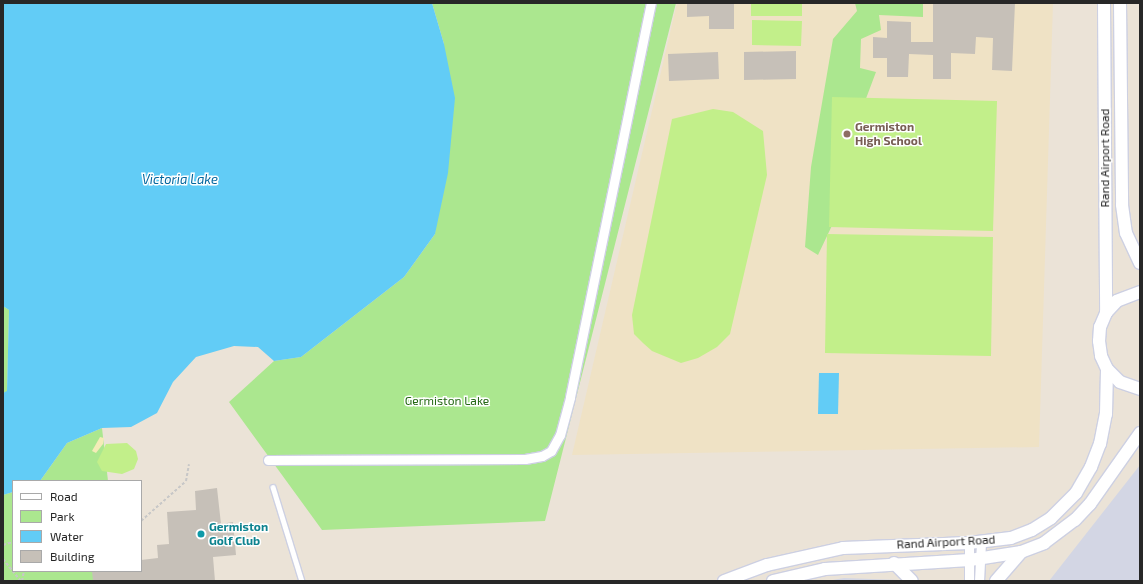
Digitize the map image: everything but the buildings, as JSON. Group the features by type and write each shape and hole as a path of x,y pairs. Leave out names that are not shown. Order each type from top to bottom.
{"street":[{"path":"268,460 525,458 542,456 551,451 560,436 570,397 651,3"},
{"name":"Rand Airport Road","path":"1104,3 1106,313"},
{"name":"Rand Airport Road","path":"1120,3 1122,204 1126,233 1140,263"},
{"name":"Rand Airport Road","path":"1140,292 1117,301 1106,313 1100,327 1098,342 1101,356 1108,369 1120,382 1140,389"},
{"name":"Rand Airport Road","path":"724,581 767,565 843,548 975,543 1011,538 1032,530 1051,518 1076,493 1091,467 1100,444 1106,414 1108,369"},
{"name":"Rand Airport Road","path":"773,581 825,569 894,563 975,559 1022,552 1044,543 1075,520 1090,504 1140,433"},
{"path":"975,543 975,559 979,581"},
{"path":"996,581 1022,552"},
{"path":"969,581 975,559"},
{"path":"894,563 912,581"}],"lane":[{"path":"273,487 302,581"}],"path":[{"path":"142,520 186,481 189,464"},
{"path":"3,559 12,569"},
{"path":"14,572 22,581"}],"shaded area":[{"name":"Germiston High School","path":"677,3 1053,3 1039,447 572,455"},
{"path":"1140,465 1140,581 1049,581"},
{"path":"844,578 899,580 901,581 827,581"}],"green space":[{"name":"Germiston Lake","path":"432,3 676,3 545,521 322,530 229,402 274,361 301,357 404,277 435,234 444,44"},
{"path":"751,3 802,3 802,16 751,16"},
{"path":"855,3 923,3 923,17 879,15 881,30 861,39 860,68 876,72 847,149 837,215 818,255 805,247 811,167 833,39 857,11"},
{"path":"752,20 802,21 801,46 752,45"},
{"path":"832,97 997,101 993,231 829,227"},
{"path":"713,109 733,112 763,131 767,175 730,334 717,347 698,358 681,363 652,351 643,343 634,334 632,315 672,119"},
{"path":"827,234 993,237 991,356 825,353"},
{"path":"3,306 9,310 7,392 3,393"},
{"path":"102,428 108,480 41,480 67,443"},
{"path":"127,443 136,451 138,459 134,469 122,474 102,471 97,462 106,444"},
{"path":"12,492 12,572 116,572 117,581 3,581 3,495"}],"sand":[{"path":"100,437 104,438 103,444 96,453 92,451"}],"water":[{"name":"Victoria Lake","path":"3,3 432,3 444,44 455,98 448,173 435,234 404,277 301,357 274,361 258,347 234,346 196,357 173,382 157,413 131,427 102,428 67,443 41,480 12,480 12,492 3,495 3,393 7,391 9,310 3,306"},
{"path":"819,373 839,373 838,414 818,414"}],"place":[{"name":"Germiston High School","path":"847,134"},
{"name":"Germiston Golf Club","path":"201,534"}]}
